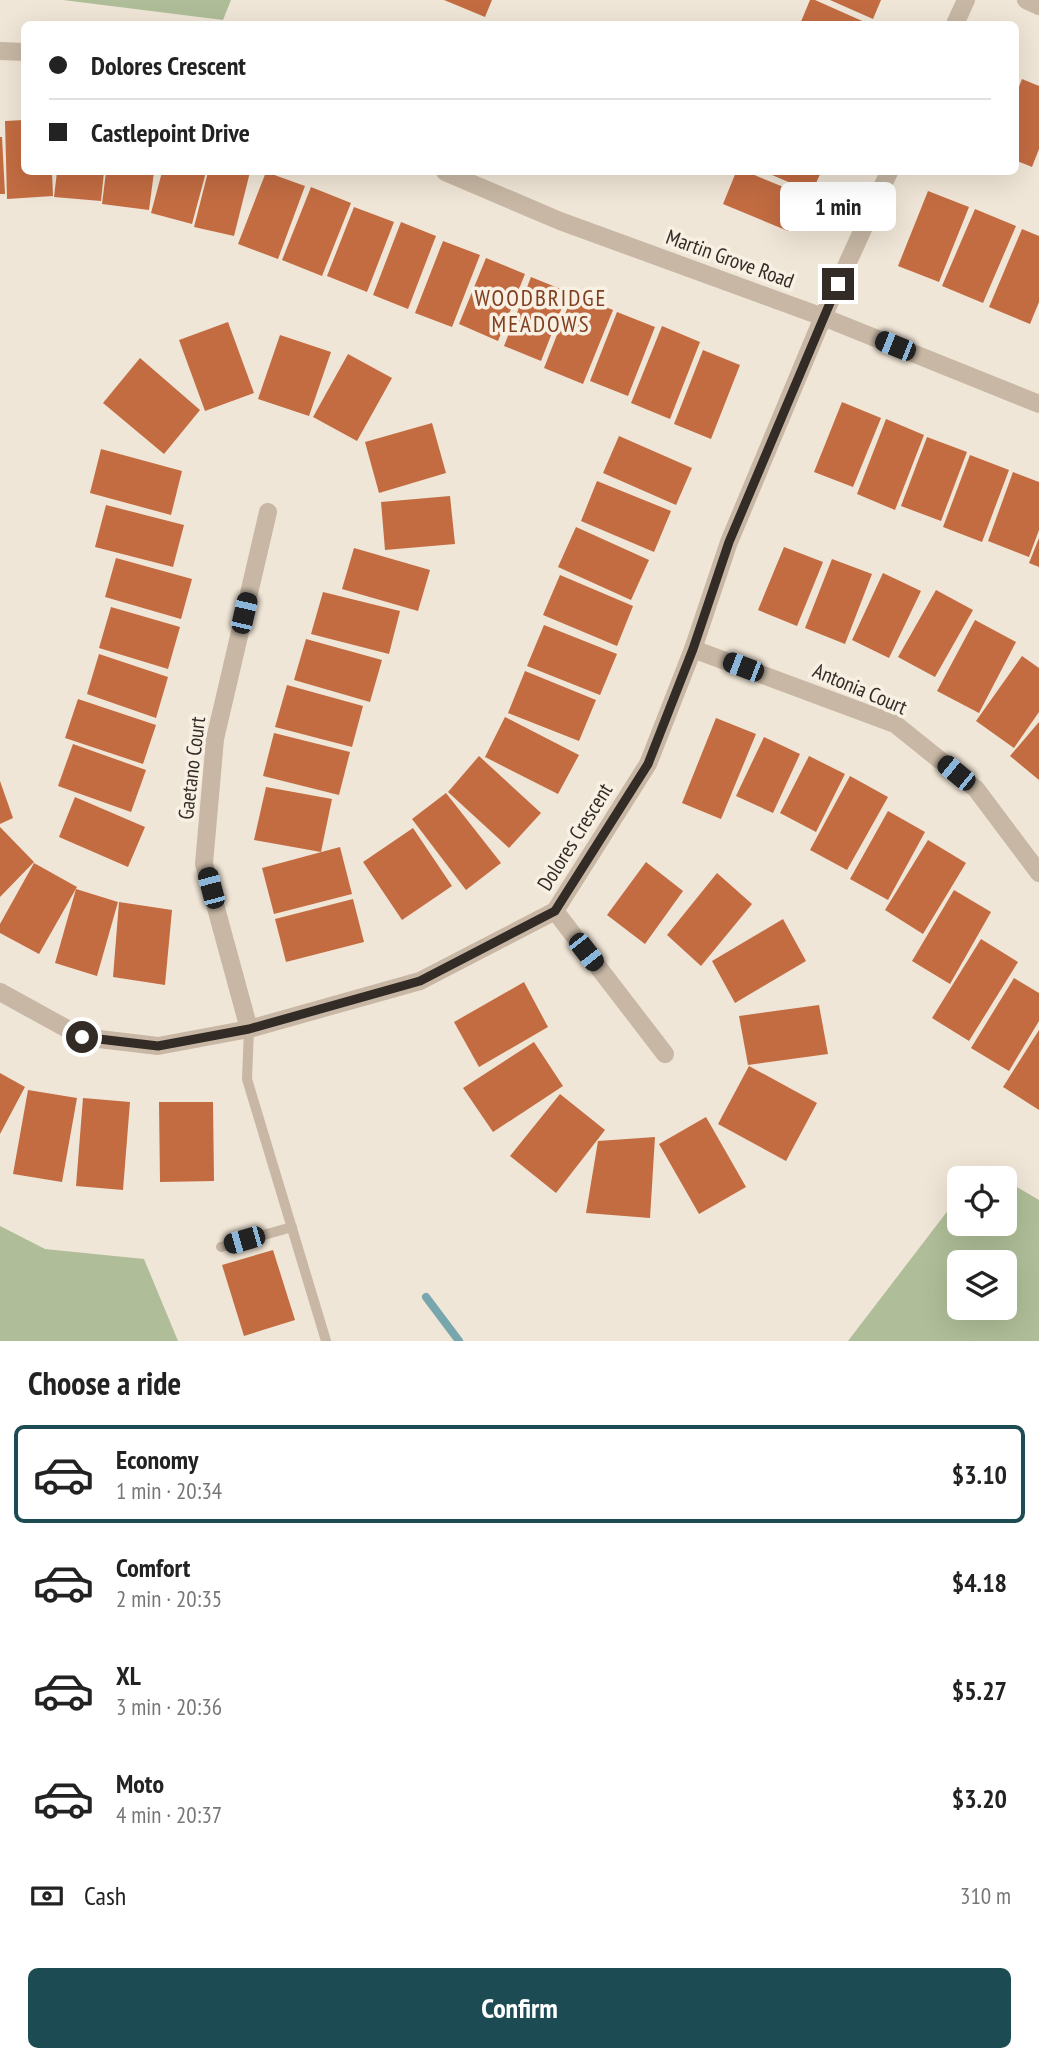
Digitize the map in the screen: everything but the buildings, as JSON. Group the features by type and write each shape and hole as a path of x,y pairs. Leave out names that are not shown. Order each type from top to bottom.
{"street":[{"path":"956,21 966,0"},
{"path":"1026,0 1039,6"},
{"path":"0,51 21,52"},
{"name":"Martin Grove Road","path":"452,175 560,221 823,317 1039,404"},
{"name":"Dolores Crescent","path":"0,992 82,1037 158,1046 249,1029 420,981 555,911 648,764 693,649 729,542 823,317 887,175"},
{"name":"Gaetano Court","path":"249,1029 204,864 215,739 268,512"},
{"name":"Antonia Court","path":"693,649 895,724 976,789 1039,873"},
{"path":"555,911 665,1054"}],"lane":[{"path":"249,1029 247,1079 326,1341"},
{"path":"220,1247 292,1227"}],"green space":[{"path":"63,0 231,0 223,20"},
{"path":"1017,1187 1039,1200 1039,1341 848,1341 947,1212 947,1236 1017,1236"},
{"path":"0,1226 45,1249 144,1259 178,1341 0,1341"}],"waterway":[{"path":"426,1297 459,1341"}],"district":[{"name":"WOODBRIDGE MEADOWS","path":"541,311"}],"route":[{"path":"82,1037 158,1046 249,1029 420,981 555,911 648,764 693,649 729,542 838,284"}]}
